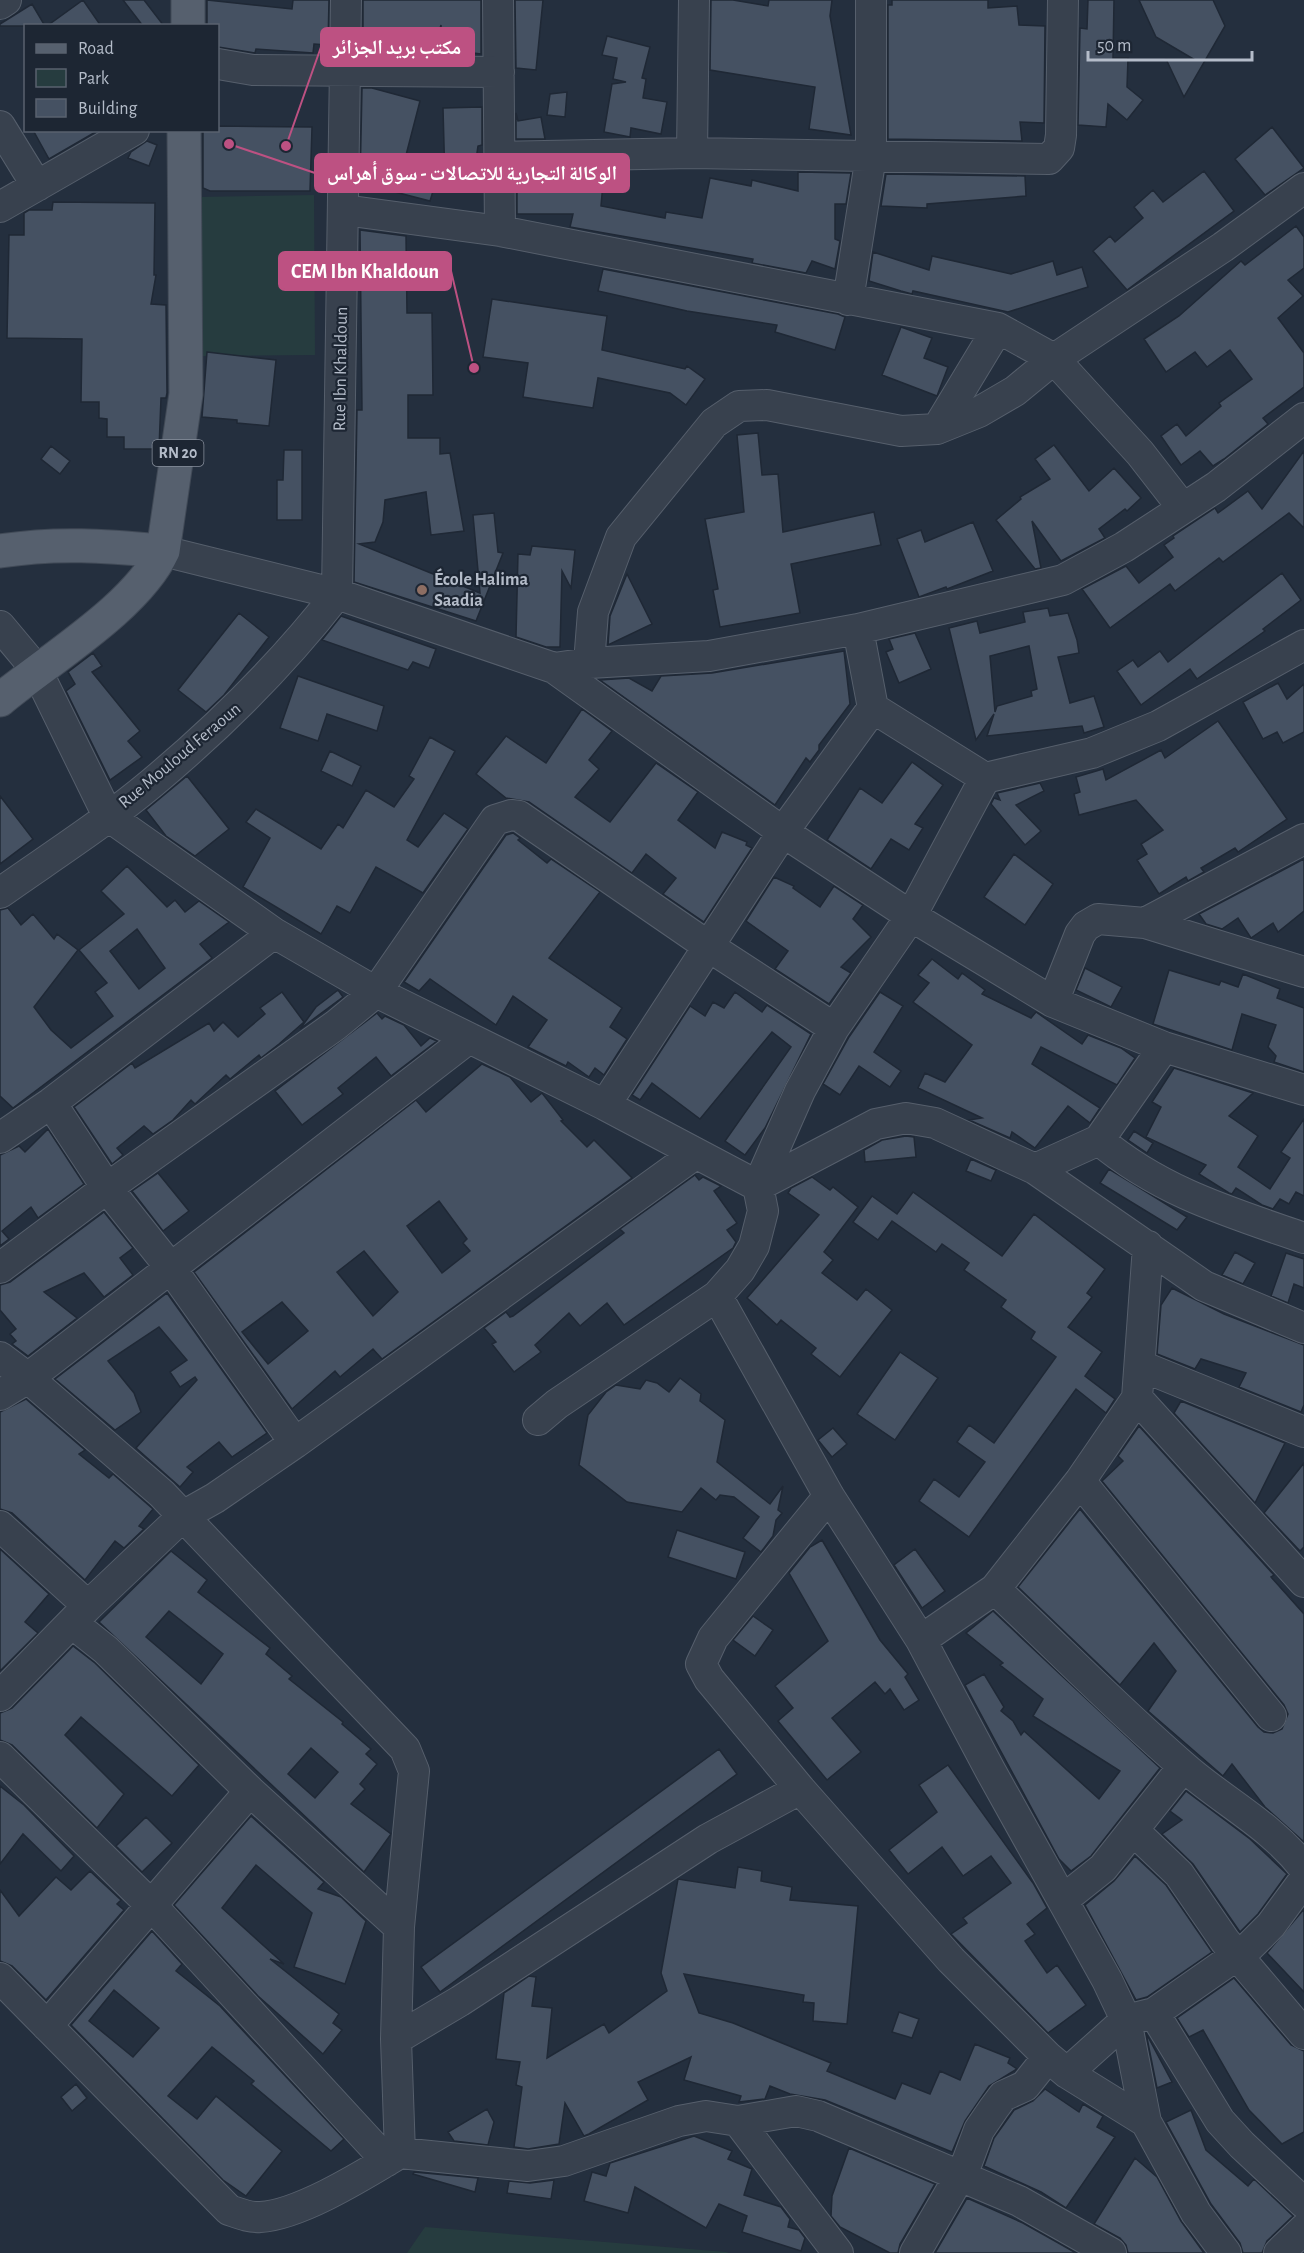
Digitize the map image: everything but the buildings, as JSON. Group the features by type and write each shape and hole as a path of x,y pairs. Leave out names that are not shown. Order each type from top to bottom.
{"main road":[{"path":"188,0 188,24"},
{"name":"RN 20","path":"0,700 36,669 89,633 155,569 163,551 186,394 184,132"},
{"path":"0,551 53,544 163,551"}],"street":[{"path":"0,4 6,0"},
{"name":"Rue Ibn Khaldoun","path":"337,594 346,0"},
{"path":"498,0 500,231"},
{"path":"692,153 694,0"},
{"path":"848,300 871,156 871,0"},
{"path":"499,157 692,153 1041,160 1054,156 1061,135 1063,0"},
{"path":"219,64 253,70 498,72"},
{"path":"0,126 37,186"},
{"path":"0,207 131,132"},
{"path":"589,663 592,612 621,537 714,423 739,406 767,405 901,431 937,429 979,412 1015,391 1054,359 1223,248 1304,188"},
{"path":"344,210 500,231 998,328 1054,359 1140,453 1182,507"},
{"path":"937,429 998,328"},
{"path":"554,668 589,663 709,656 858,629 1063,580 1124,547 1182,507 1216,487 1304,418"},
{"path":"163,551 337,594 554,668 783,832 911,916 1053,1002 1164,1047 1304,1090"},
{"name":"Rue Mouloud Feraoun","path":"0,893 151,784 244,702 299,644 337,594"},
{"path":"0,626 36,669 108,816 274,933 376,992 605,1105 758,1186"},
{"path":"605,1105 783,832 873,708 858,629"},
{"path":"873,708 985,778 1092,753 1158,726 1304,645"},
{"path":"538,1420 557,1404 717,1296 740,1270 754,1246 763,1211 758,1186 800,1091 834,1028 911,916 985,778"},
{"path":"0,1268 107,1188 336,1025 376,992 495,820 511,814 519,816 708,946 834,1028"},
{"path":"1145,923 1304,839"},
{"path":"1053,1002 1080,934 1086,926 1105,918 1145,923 1304,972"},
{"path":"0,1138 51,1103 274,933"},
{"path":"0,1395 28,1378 469,1038"},
{"path":"1035,1169 1099,1140 1164,1047"},
{"path":"51,1103 107,1188 170,1268 296,1443"},
{"path":"758,1186 876,1124 906,1118 935,1124 1035,1169 1204,1286 1304,1328"},
{"path":"1099,1140 1128,1164 1164,1185 1219,1209 1304,1238"},
{"path":"0,1696 183,1516 215,1498 296,1443 695,1154"},
{"path":"921,1640 995,1589 1080,1481 1137,1398 1148,1246"},
{"path":"717,1296 829,1496 921,1640 990,1770 1064,1899 1140,2017 1220,2121 1242,2145 1304,2203"},
{"path":"0,1358 28,1378 162,1494 405,1749 414,1771 399,1927 393,2157"},
{"path":"1141,1366 1304,1432"},
{"path":"1137,1398 1304,1582"},
{"path":"1080,1481 1271,1716"},
{"path":"829,1496 713,1638 702,1665 709,1679 800,1789 951,1960 1058,2065 1146,2122"},
{"path":"0,1526 80,1615 106,1650 250,1791 399,1927"},
{"path":"995,1589 1183,1767 1252,1816 1278,1838 1304,1868"},
{"path":"0,1757 152,1906 393,2157"},
{"path":"1064,1899 1103,1868 1183,1767"},
{"path":"396,2039 460,2001 708,1839 800,1789"},
{"path":"48,2026 250,1791"},
{"path":"1134,1831 1179,1874 1237,1957 1304,2034"},
{"path":"915,2253 960,2176 979,2130 1003,2096 1025,2086 1237,1957 1271,1925 1304,1880"},
{"path":"0,1978 229,2210 258,2217 281,2214 346,2185 393,2157 528,2166 564,2161 679,2121 706,2116 738,2121 796,2111 818,2116 1019,2201 1062,2241 1111,2253"},
{"path":"1140,2017 1146,2122 1196,2213 1226,2253"},
{"path":"738,2121 838,2253"},
{"path":"1279,2253 1304,2229"}],"green space":[{"path":"314,195 315,355 201,356 199,197"},
{"path":"425,2227 726,2252 729,2253 407,2253"}],"place":[{"name":"الوكالة التجارية للاتصالات - سوق أهراس","path":"229,144"},
{"name":"مكتب بريد الجزائر","path":"286,146"},
{"name":"CEM Ibn Khaldoun","path":"474,368"},
{"name":"École Halima Saadia","path":"422,590"}]}
